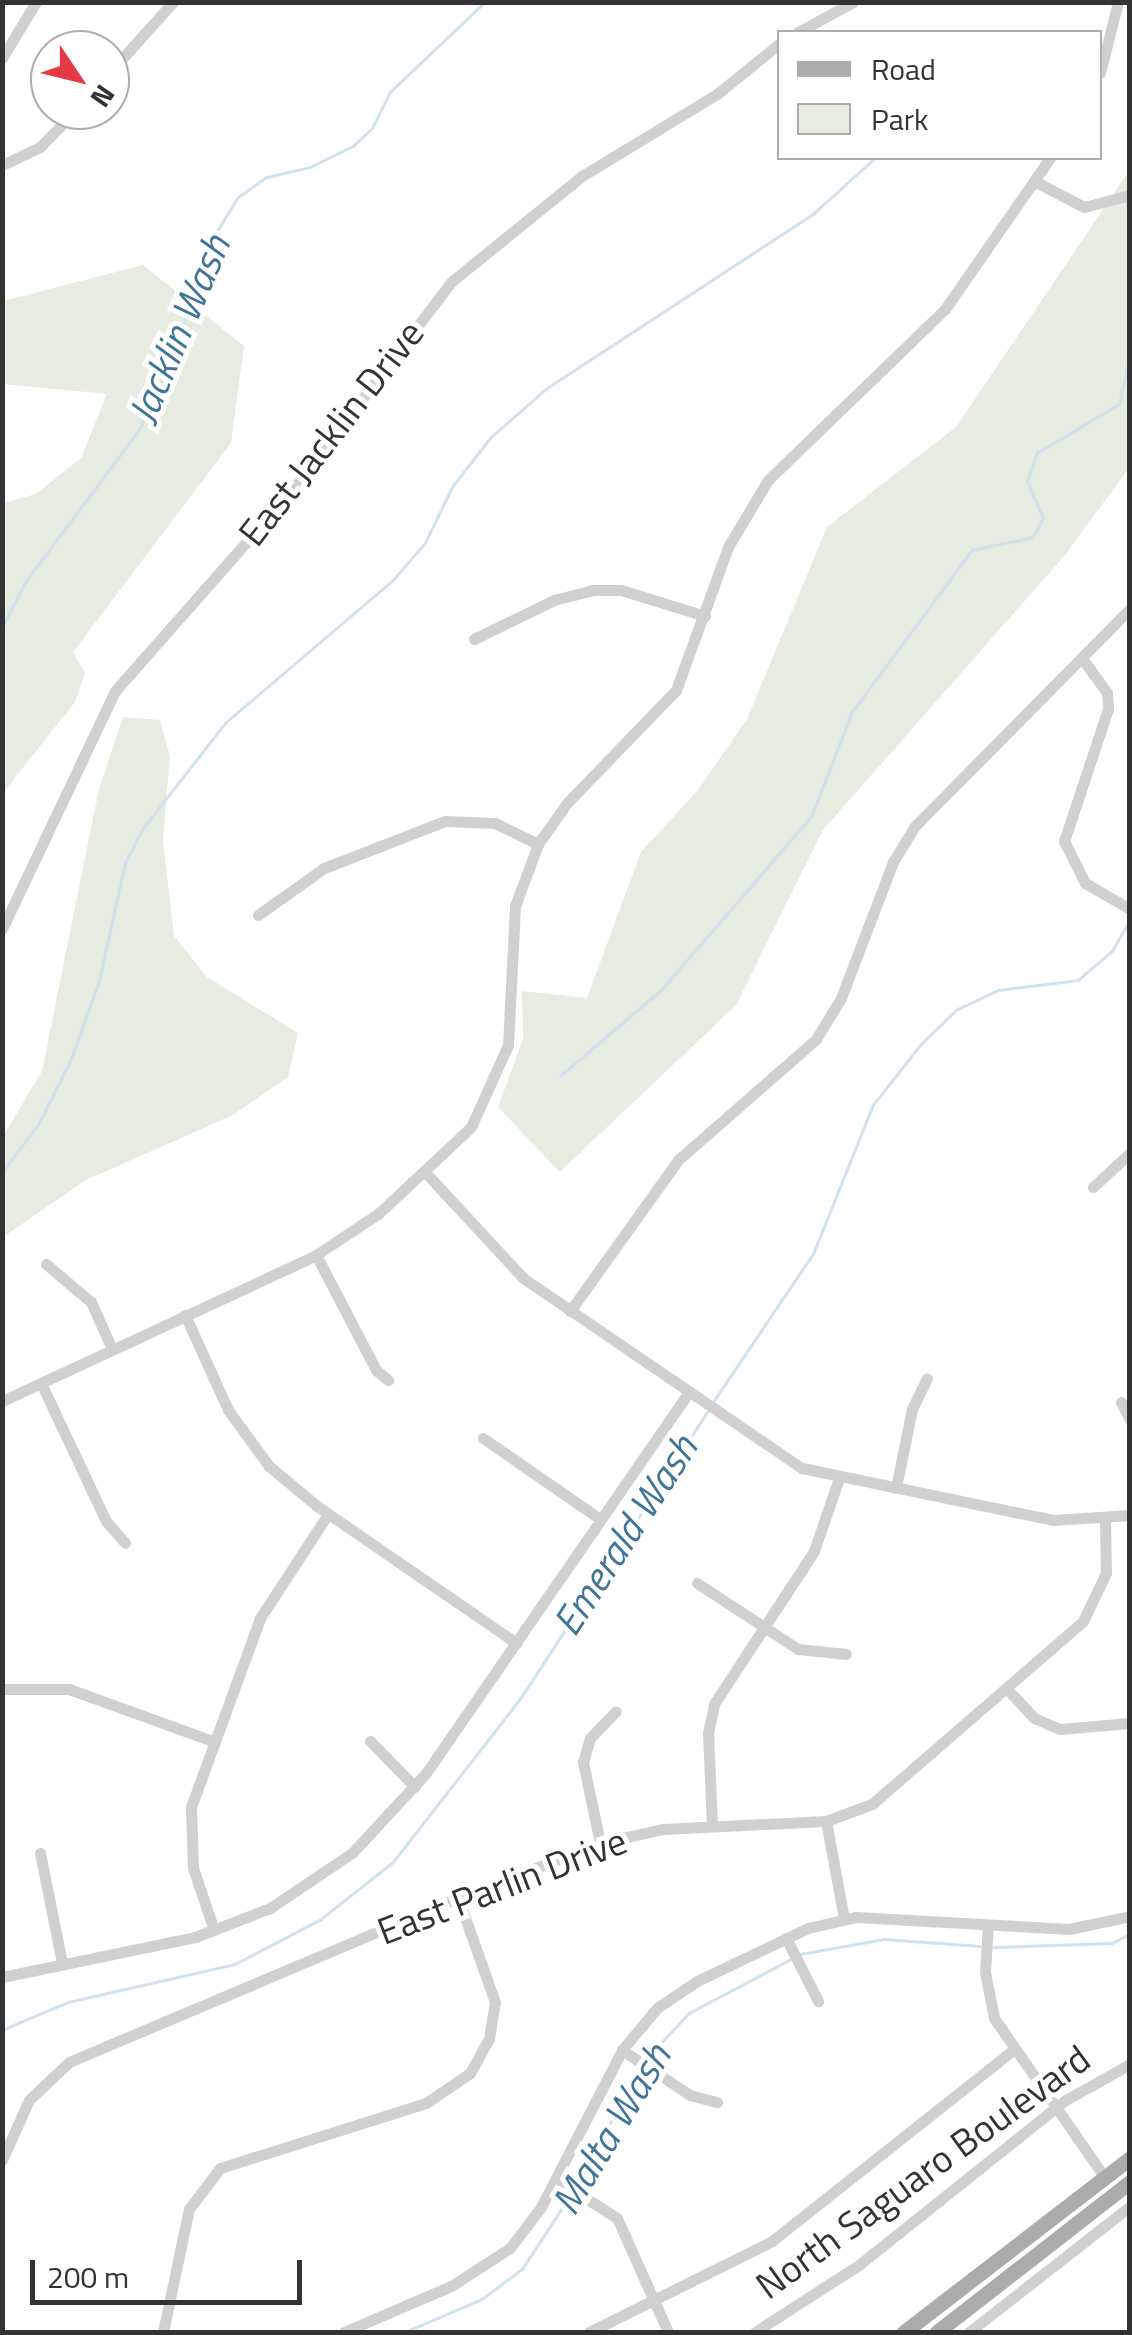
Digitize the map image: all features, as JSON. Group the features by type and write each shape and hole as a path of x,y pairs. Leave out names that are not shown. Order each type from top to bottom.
{"main road":[{"path":"904,2332 1130,2158"},
{"path":"937,2332 1130,2182"}],"street":[{"path":"2,58 36,2"},
{"path":"130,50 173,2"},
{"path":"802,30 853,2"},
{"path":"1102,65 1118,2"},
{"name":"East Jacklin Drive","path":"2,929 115,691 302,478 451,282 582,176 716,94 777,45"},
{"path":"2,166 40,147 57,130"},
{"path":"2,1401 316,1255 425,1172 471,1126 500,1072 512,1014 516,906 538,844 567,804 662,710 686,670 728,547 768,480 945,309 1049,160"},
{"path":"1034,181 1084,207 1130,195"},
{"path":"474,640 554,600 593,590 622,590 705,616"},
{"path":"570,1311 678,1160 816,1039 842,998 893,862 916,826 1084,661 1130,609"},
{"path":"1084,661 1107,693 1108,709 1064,841 1085,883 1130,908"},
{"path":"258,915 324,868 445,821 495,823 538,844"},
{"path":"1093,1186 1130,1153"},
{"path":"425,1172 496,1255 570,1311 802,1468 1053,1520 1105,1522 1130,1514"},
{"path":"316,1255 376,1370 388,1380"},
{"path":"46,1264 90,1302 112,1349"},
{"path":"186,1315 252,1446 328,1514 516,1643"},
{"path":"896,1488 916,1394 927,1378"},
{"path":"41,1383 106,1521 125,1542"},
{"path":"2,1976 214,1930 318,1879 374,1834 415,1787 689,1392"},
{"path":"1121,1402 1130,1420"},
{"path":"483,1438 600,1519"},
{"path":"712,1825 710,1719 721,1689 823,1533 839,1478"},
{"path":"214,1930 188,1828 213,1740 260,1618 328,1514"},
{"name":"East Parlin Drive","path":"2,2160 29,2100 70,2062 458,1898 600,1843 712,1825 826,1820 872,1804 1093,1608 1109,1555 1105,1522"},
{"path":"697,1583 798,1649 846,1654"},
{"path":"3,1684 68,1689 213,1740"},
{"path":"1007,1688 1034,1718 1060,1729 1130,1723"},
{"path":"600,1843 583,1762 590,1738 616,1712"},
{"path":"370,1740 382,1759 415,1787"},
{"path":"826,1820 844,1920"},
{"path":"40,1852 62,1963"},
{"path":"163,2332 190,2210 220,2168 426,2103 470,2073 489,2039 495,2002 458,1898"},
{"path":"344,2332 496,2260 532,2222 622,2050 676,1994 786,1938 844,1920 1070,1929 1130,1916"},
{"path":"988,1924 986,1990 1013,2050 1103,2176"},
{"path":"786,1938 818,2001"},
{"path":"622,2050 690,2094 717,2102"},
{"path":"590,2332 656,2304 772,2241 1013,2050"},
{"name":"North Saguaro Boulevard","path":"755,2332 828,2288 1055,2108 1130,2064"},
{"path":"556,2178 618,2218 668,2332"},
{"path":"969,2332 1130,2206"}],"green space":[{"path":"1129,171 1129,468 1065,555 823,830 736,1005 560,1172 498,1107 523,1039 522,991 587,998 641,852 698,790 747,719 827,527 956,427"},
{"path":"143,265 244,346 231,443 73,652 85,673 75,702 3,793 3,503 36,494 81,458 107,394 3,384 3,301"},
{"path":"123,717 160,720 170,756 163,841 174,936 207,977 298,1033 288,1077 233,1115 86,1180 3,1237 3,1137 42,1071 99,789"}],"waterway":[{"name":"Jacklin Wash","path":"2,627 26,581 139,430 181,340 189,290 206,249 238,197 267,177 310,167 353,146 372,128 390,92 485,2"},
{"path":"2,1172 38,1125 71,1059 99,981 125,863 141,831 225,723 392,581 425,543 452,487 490,438 547,388 814,213 873,160"},
{"path":"560,1076 661,990 811,817 852,712 972,550 1033,537 1043,518 1027,482 1037,453 1119,404 1130,354"},
{"name":"Emerald Wash","path":"713,1402 813,1254 873,1105 921,1044 956,1010 998,990 1078,980 1112,951 1130,920"},
{"name":"Emerald Wash","path":"2,2030 68,2002 235,1964 321,1919 393,1862 522,1696 709,1409"},
{"name":"Malta Wash","path":"993,1947 1112,1943 1130,1934"},
{"name":"Malta Wash","path":"800,1954 884,1939 980,1946"},
{"name":"Malta Wash","path":"646,2059 689,2013 793,1958"},
{"name":"Malta Wash","path":"575,2186 642,2066"},
{"name":"Malta Wash","path":"405,2332 482,2299 522,2269 572,2193"}]}
